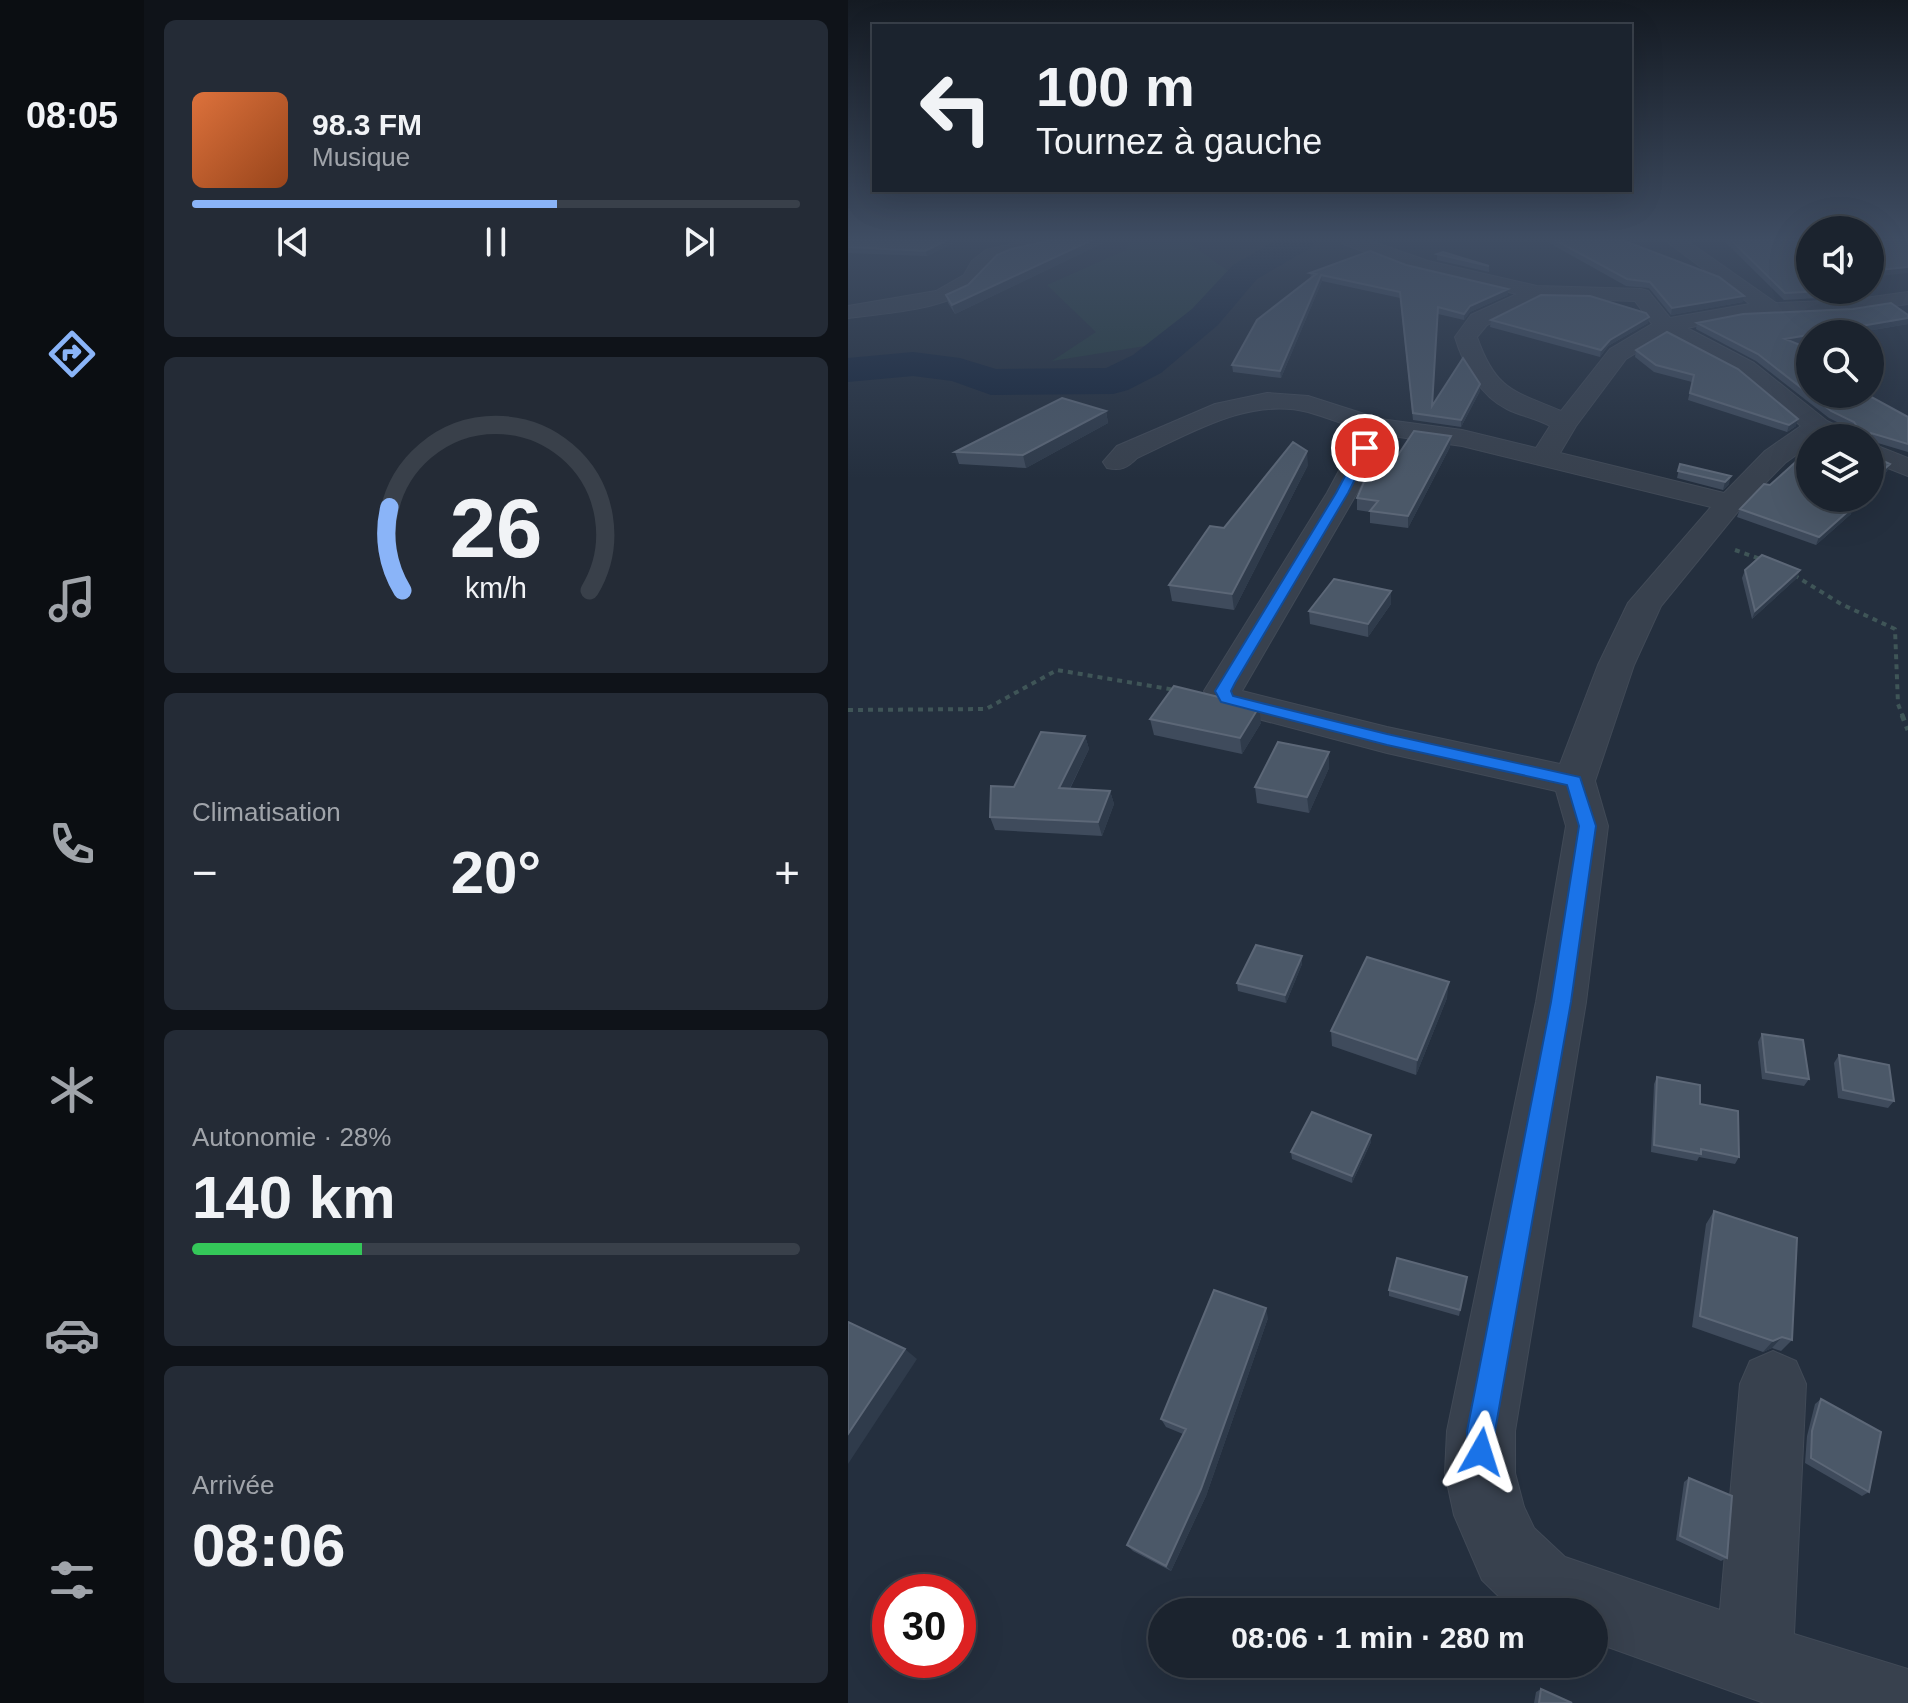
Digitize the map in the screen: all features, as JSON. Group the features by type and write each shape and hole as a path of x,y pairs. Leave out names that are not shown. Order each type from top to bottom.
{"street":[{"path":"1480,319 1466,337 1472,358 1511,401 1556,417 1564,424"},
{"path":"1660,319 1665,326 1746,368 1818,424"},
{"path":"1543,459 1564,424 1618,354 1665,326 1698,319"},
{"path":"1117,462 1138,447 1240,405 1267,401 1308,404 1376,426 1462,438 1543,459 1714,520"},
{"path":"1376,426 1342,493 1227,683 1223,691 1226,699 1387,740 1574,781"},
{"path":"1796,448 1775,457 1714,520 1645,603 1616,665 1574,781 1587,826 1561,1002 1481,1431 1480,1473 1490,1515 1508,1554 1542,1586 1754,1661 1894,1703"},
{"path":"1884,457 1908,468"},
{"path":"1754,1661 1773,1384"}],"path":[{"path":"1714,520 1766,561"},
{"path":"1791,573 1841,604 1895,629 1898,704 1908,730"},
{"path":"848,710 986,709 1057,670 1226,699"}],"green space":[{"path":"1083,319 1218,319 1201,337 1052,361 1096,332"}],"building":[{"path":"1302,319 1280,371 1232,365 1257,320"},
{"path":"1403,319 1437,319 1432,406 1463,358 1480,384 1461,420 1413,413"},
{"path":"1645,319 1610,340 1601,350 1491,320"},
{"path":"1715,319 1899,319 1884,322 1796,320 1796,337 1785,339 1796,343 1796,384 1758,354 1697,323"},
{"path":"1667,332 1738,369 1798,419 1789,425 1690,393 1694,375 1656,365 1636,350"},
{"path":"1062,398 1106,411 1023,455 955,452"},
{"path":"1884,404 1908,417 1908,444 1884,437 1884,424 1855,424 1827,408 1884,408"},
{"path":"1414,431 1451,436 1408,516 1370,511 1378,501 1357,498 1374,459 1394,461"},
{"path":"1293,442 1307,451 1232,594 1169,585 1210,526 1224,528"},
{"path":"1796,462 1796,512 1847,512 1819,537 1740,509 1764,484 1770,485"},
{"path":"1680,464 1731,476 1725,482 1678,471"},
{"path":"1762,555 1800,570 1755,611 1745,570"},
{"path":"1334,579 1391,591 1368,624 1309,611"},
{"path":"1174,686 1259,707 1240,738 1150,719"},
{"path":"1041,732 1085,736 1059,788 1110,791 1098,822 990,817 991,786 1014,787"},
{"path":"1278,742 1329,752 1307,797 1255,787"},
{"path":"1256,945 1302,956 1285,995 1237,983"},
{"path":"1367,957 1449,982 1417,1060 1331,1031"},
{"path":"1762,1034 1803,1040 1809,1079 1766,1072"},
{"path":"1839,1055 1889,1065 1894,1101 1843,1090"},
{"path":"1657,1077 1700,1085 1700,1104 1738,1111 1739,1157 1701,1149 1701,1154 1654,1145"},
{"path":"1312,1112 1371,1135 1352,1176 1291,1152"},
{"path":"1714,1211 1797,1238 1792,1340 1782,1337 1773,1341 1700,1316"},
{"path":"1397,1258 1467,1277 1460,1310 1389,1290"},
{"path":"1214,1290 1266,1308 1201,1489 1166,1566 1127,1545 1186,1429 1161,1419"},
{"path":"848,1322 905,1349 848,1434"},
{"path":"1821,1399 1881,1432 1869,1492 1811,1458 1812,1431"},
{"path":"1689,1478 1732,1496 1727,1558 1680,1536"},
{"path":"1541,1689 1572,1703 1539,1703"}],"waterway":[{"path":"848,370 913,364 960,370 991,382 1113,381 1147,364 1202,319"}],"route":[{"path":"1365,448 1342,493 1227,683 1223,691 1226,699 1387,740 1574,781 1587,826 1561,1002 1481,1431 1481,1452"}]}
